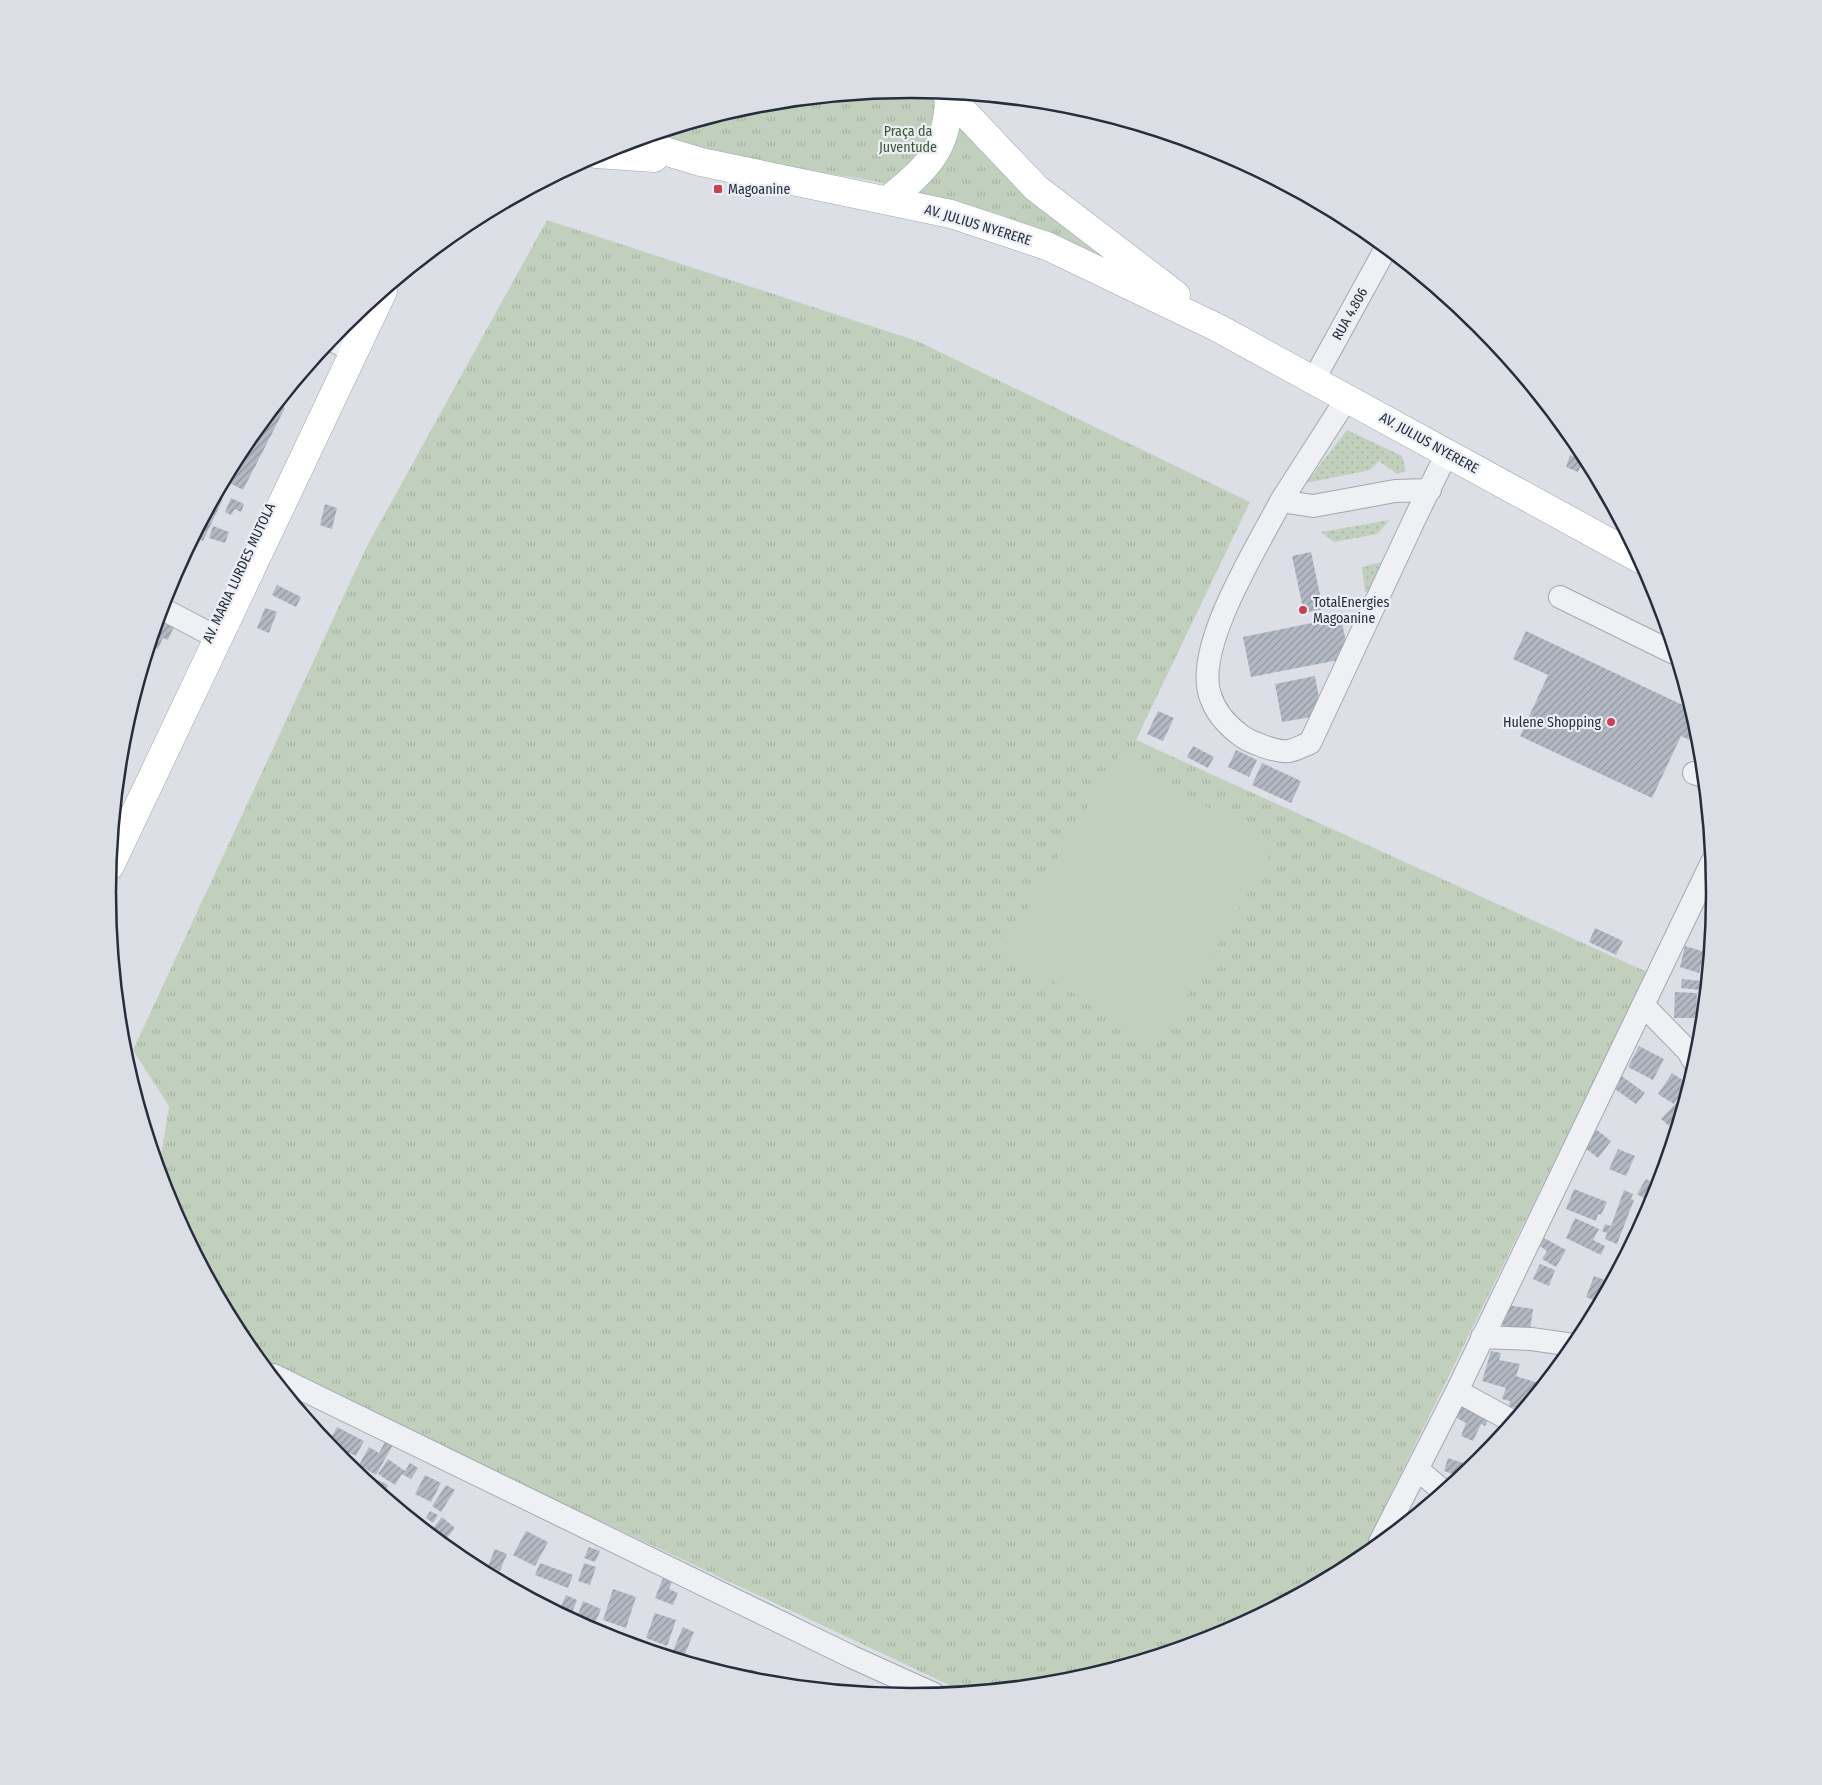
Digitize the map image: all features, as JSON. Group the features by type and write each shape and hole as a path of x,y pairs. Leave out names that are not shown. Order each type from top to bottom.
{"main road":[{"path":"888,200 929,164 941,143 949,118 947,99"},
{"name":"AV. JULIUS NYERERE","path":"952,99 1036,188 1218,328"},
{"name":"AV. JULIUS NYERERE","path":"643,144 712,165 951,214 1047,246 1218,328 1629,553"},
{"path":"613,156 712,165"},
{"path":"118,850 377,305"},
{"name":"AV. MARIA LURDES MUTOLA","path":"120,825 210,634 338,343"}],"street":[{"name":"RUA 4.806","path":"1313,381 1383,253"},
{"path":"1347,398 1281,502 1227,606 1213,642 1209,670 1210,694 1223,721 1244,739 1288,751 1310,743 1447,453"},
{"path":"1281,502 1313,506 1395,491 1430,490"},
{"path":"1560,597 1666,644"},
{"path":"168,612 210,634"},
{"path":"1386,1529 1706,884"},
{"path":"1644,1006 1690,1054"},
{"path":"1482,1337 1531,1339 1565,1344"},
{"path":"283,1380 843,1653 920,1688"},
{"path":"1456,1391 1507,1419"},
{"path":"1417,1469 1438,1487"}],"green space":[{"name":"Praça da Juventude","path":"859,99 938,99 960,121 1218,328 1046,234 1002,215 874,181 800,169 658,139 705,125 807,104"},
{"path":"547,220 917,341 1250,502 1136,740 1647,972 1366,1544 1308,1581 1263,1606 1167,1645 1117,1660 1066,1672 1015,1681 952,1686 274,1368 250,1334 223,1290 198,1244 177,1197 161,1156 169,1106 133,1050 366,548"},
{"path":"1347,430 1402,456 1406,471 1397,474 1379,461 1370,470 1306,483"},
{"path":"1390,520 1377,534 1334,542 1321,532"},
{"path":"1381,562 1383,568 1372,591 1365,592 1362,567"},
{"path":"1119,754 1275,847 1159,1044 1003,951"}],"building":[{"path":"282,407 285,408 243,490 230,483 250,451"},
{"path":"1570,455 1576,458 1581,466 1578,472 1566,467"},
{"path":"221,498 223,499 203,541 199,539"},
{"path":"231,498 244,504 241,512 235,509 231,515 225,512"},
{"path":"325,504 337,508 332,529 320,525"},
{"path":"213,526 229,532 225,543 209,538"},
{"path":"1311,552 1323,609 1304,613 1292,556"},
{"path":"277,585 301,597 296,607 272,595"},
{"path":"265,608 277,612 269,633 257,628"},
{"path":"166,617 176,622 168,640 163,638 158,649 155,648"},
{"path":"1341,617 1349,658 1251,677 1243,637"},
{"name":"Hulene Shopping","path":"1526,631 1683,705 1692,741 1681,736 1652,798 1520,736 1548,675 1513,659"},
{"path":"1315,676 1322,715 1282,722 1275,684"},
{"path":"1158,711 1174,718 1163,741 1147,734"},
{"path":"1193,746 1214,757 1208,768 1187,757"},
{"path":"1236,750 1257,760 1249,777 1228,767"},
{"path":"1262,763 1301,781 1291,803 1252,785"},
{"path":"1595,928 1623,941 1616,955 1589,942"},
{"path":"1685,946 1703,951 1699,973 1680,967"},
{"path":"1682,979 1700,981 1700,990 1681,988"},
{"path":"1675,992 1697,993 1696,1018 1674,1018"},
{"path":"1639,1046 1664,1059 1653,1080 1628,1067"},
{"path":"1616,1072 1645,1093 1636,1104 1608,1084"},
{"path":"1672,1073 1683,1080 1680,1095 1674,1104 1658,1094"},
{"path":"1677,1102 1678,1103 1669,1126 1661,1119"},
{"path":"1593,1127 1611,1141 1598,1158 1580,1144"},
{"path":"1618,1149 1635,1156 1626,1176 1609,1169"},
{"path":"1646,1179 1651,1182 1644,1198 1637,1194"},
{"path":"1574,1189 1607,1202 1601,1215 1598,1214 1596,1221 1566,1209"},
{"path":"1624,1190 1633,1194 1631,1199 1634,1200 1617,1244 1605,1239 1607,1233 1602,1231 1605,1224 1611,1226"},
{"path":"1575,1218 1599,1229 1593,1240 1605,1246 1601,1255 1566,1238"},
{"path":"1544,1238 1566,1250 1556,1267 1542,1259 1547,1251 1540,1246"},
{"path":"1540,1264 1555,1270 1549,1286 1533,1279"},
{"path":"1594,1276 1604,1280 1593,1300 1586,1297"},
{"path":"1501,1304 1533,1309 1530,1330 1503,1326"},
{"path":"1491,1351 1501,1353 1499,1360 1520,1364 1516,1376 1537,1383 1516,1408 1509,1406 1510,1401 1502,1399 1506,1388 1482,1381"},
{"path":"1463,1404 1490,1416 1485,1426 1481,1424 1473,1441 1461,1436 1466,1423 1457,1418"},
{"path":"337,1427 364,1441 356,1456 350,1453 349,1455 332,1437"},
{"path":"387,1438 394,1443 376,1475 359,1464 369,1447 379,1453"},
{"path":"1448,1458 1463,1463 1453,1474 1444,1471"},
{"path":"388,1459 405,1471 410,1463 418,1468 411,1479 402,1474 395,1485 378,1474"},
{"path":"425,1475 441,1483 431,1502 415,1494"},
{"path":"375,1479 388,1485 386,1489"},
{"path":"446,1485 455,1490 441,1512 432,1506"},
{"path":"430,1511 438,1515 433,1523 426,1518"},
{"path":"442,1517 455,1528 447,1538 433,1528"},
{"path":"526,1531 548,1542 535,1566 513,1555"},
{"path":"589,1547 600,1551 595,1562 584,1558"},
{"path":"495,1549 507,1554 500,1571 488,1566"},
{"path":"540,1563 573,1575 568,1588 535,1575"},
{"path":"584,1563 596,1567 590,1585 578,1581"},
{"path":"663,1578 672,1582 669,1589 678,1593 673,1605 655,1598"},
{"path":"613,1589 636,1597 626,1628 603,1620"},
{"path":"566,1595 577,1600 573,1612 561,1607"},
{"path":"583,1601 601,1609 596,1622 578,1614"},
{"path":"655,1613 676,1620 667,1646 646,1638"},
{"path":"683,1627 694,1632 685,1654 673,1650"}],"place":[{"name":"Magoanine","path":"718,189"},
{"name":"TotalEnergies Magoanine","path":"1303,610"},
{"name":"Hulene Shopping","path":"1611,722"}]}
